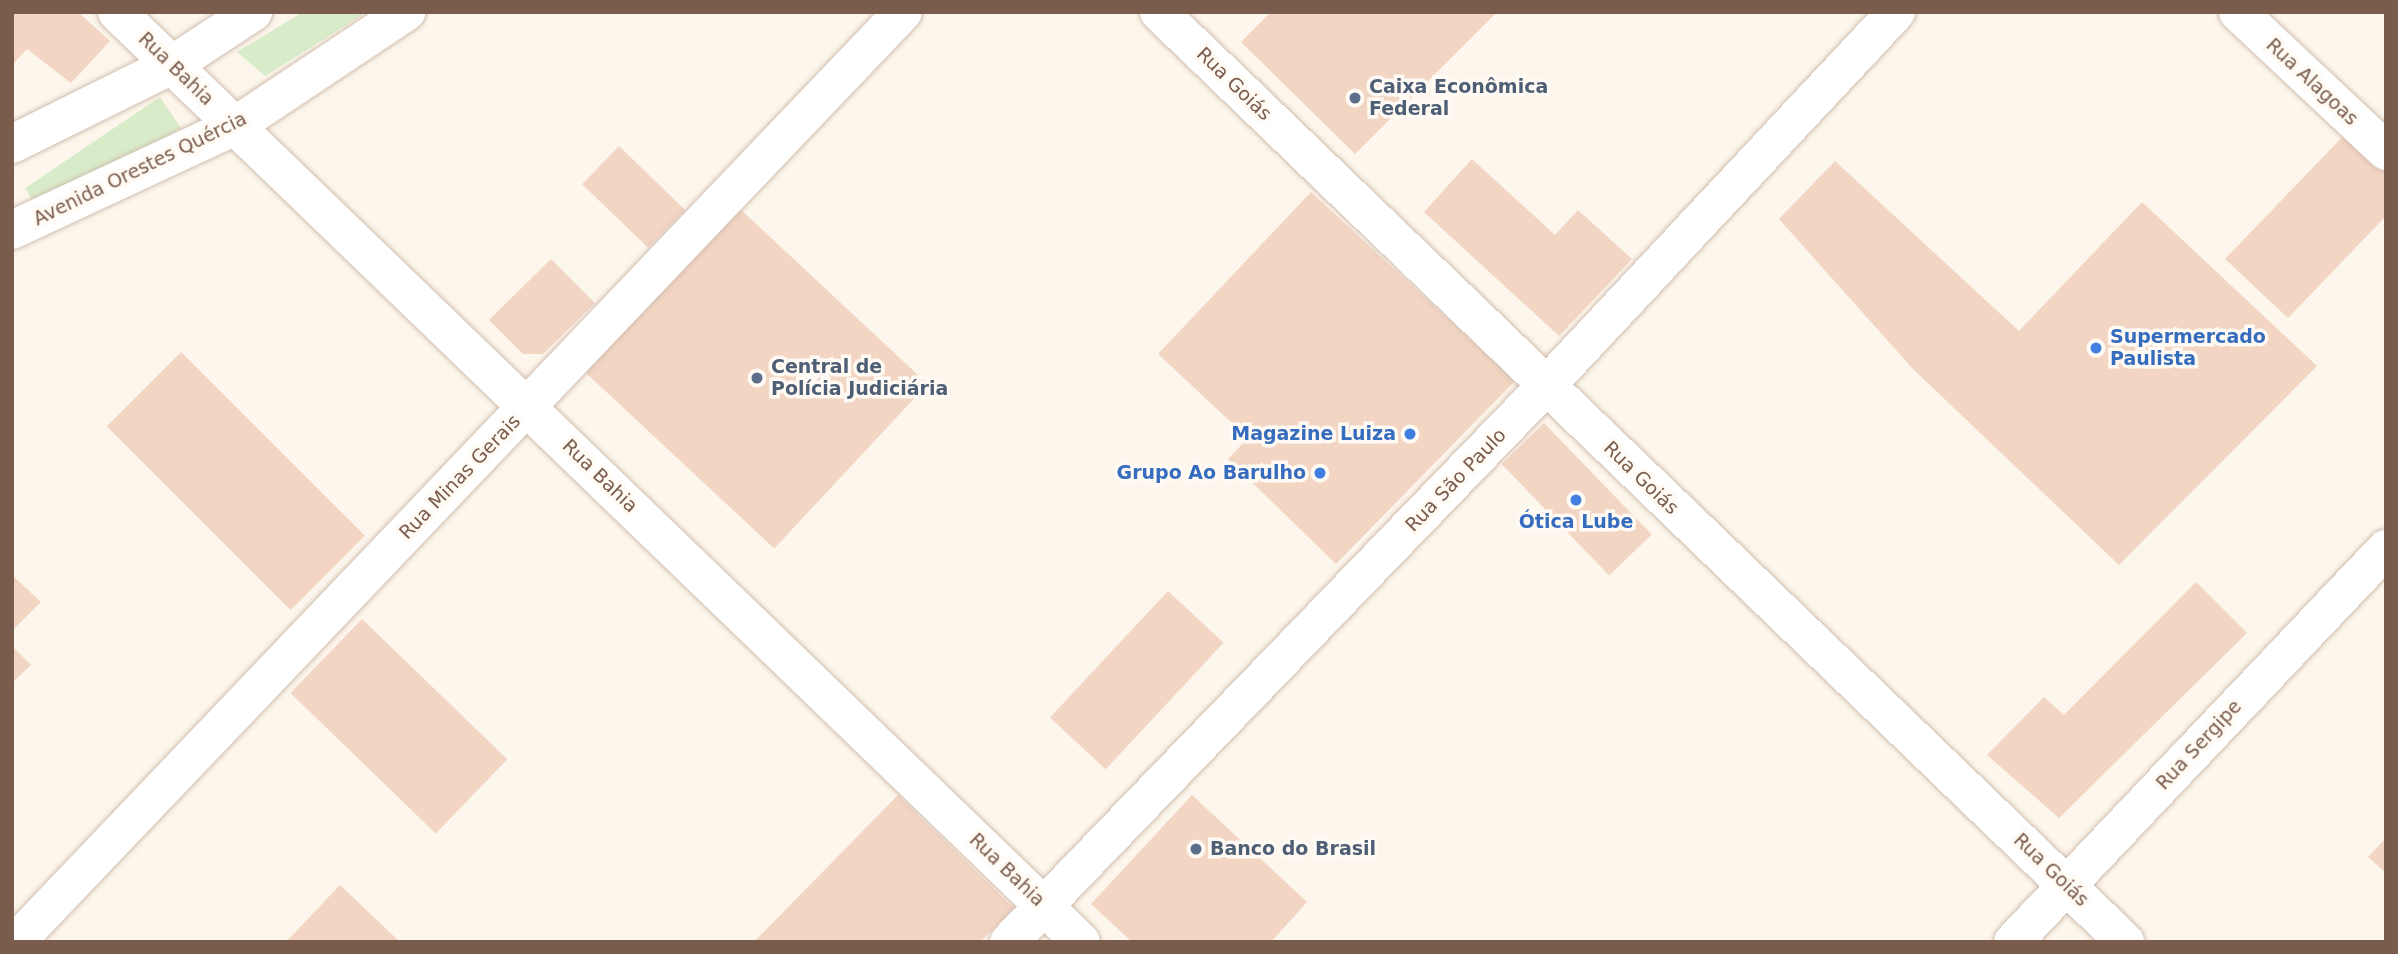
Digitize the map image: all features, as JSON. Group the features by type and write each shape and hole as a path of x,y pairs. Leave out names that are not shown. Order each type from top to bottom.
{"street":[{"name":"Rua Bahia","path":"117,12 1082,942"},
{"path":"12,144 172,65 253,12"},
{"name":"Avenida Orestes Quércia","path":"12,230 235,126 406,12"},
{"name":"Rua Minas Gerais","path":"24,931 903,12"},
{"name":"Rua Goiás","path":"1159,12 1545,387 2125,942"},
{"name":"Rua São Paulo","path":"1009,942 1545,387 1896,12"},
{"name":"Rua Alagoas","path":"2238,12 2386,151"},
{"name":"Rua Sergipe","path":"2013,942 2386,549"}],"green space":[{"path":"303,12 367,12 265,76 237,52"},
{"path":"160,97 181,128 46,219 25,188"}],"building":[{"path":"12,12 78,12 110,41 71,83 27,49 12,65"},
{"name":"Caixa Econômica Federal","path":"1271,12 1497,12 1355,154 1241,42"},
{"path":"2349,130 2386,165 2386,216 2288,318 2225,259"},
{"path":"619,146 685,210 648,248 582,184"},
{"path":"1472,159 1555,235 1578,210 1632,259 1559,336 1424,212"},
{"name":"Supermercado Paulista","path":"1835,161 2019,331 2142,202 2317,366 2119,565 1913,369 1779,219"},
{"path":"1311,192 1515,381 1336,564 1228,459 1248,438 1158,354"},
{"name":"Central de Polícia Judiciária","path":"739,208 928,384 774,549 586,373"},
{"path":"551,259 595,303 543,354 523,354 489,320"},
{"path":"181,352 365,536 291,610 107,426"},
{"name":"Ótica Lube","path":"1544,423 1652,534 1609,575 1502,464"},
{"path":"12,575 41,602 12,631"},
{"path":"2196,582 2247,633 2059,818 1987,755 2044,697 2064,715"},
{"path":"1168,591 1224,643 1106,769 1050,718"},
{"path":"362,619 507,759 436,833 290,693"},
{"path":"12,646 31,665 12,683"},
{"path":"898,795 1014,908 980,942 754,942"},
{"name":"Banco do Brasil","path":"1192,795 1307,902 1271,942 1132,942 1091,904"},
{"path":"2386,838 2386,873 2368,857"},
{"path":"340,885 400,942 286,942"}],"place":[{"name":"Caixa Econômica Federal","path":"1355,98"},
{"name":"Supermercado Paulista","path":"2096,348"},
{"name":"Central de Polícia Judiciária","path":"757,378"},
{"name":"Magazine Luiza","path":"1410,434"},
{"name":"Grupo Ao Barulho","path":"1320,473"},
{"name":"Ótica Lube","path":"1576,500"},
{"name":"Banco do Brasil","path":"1196,849"}]}
